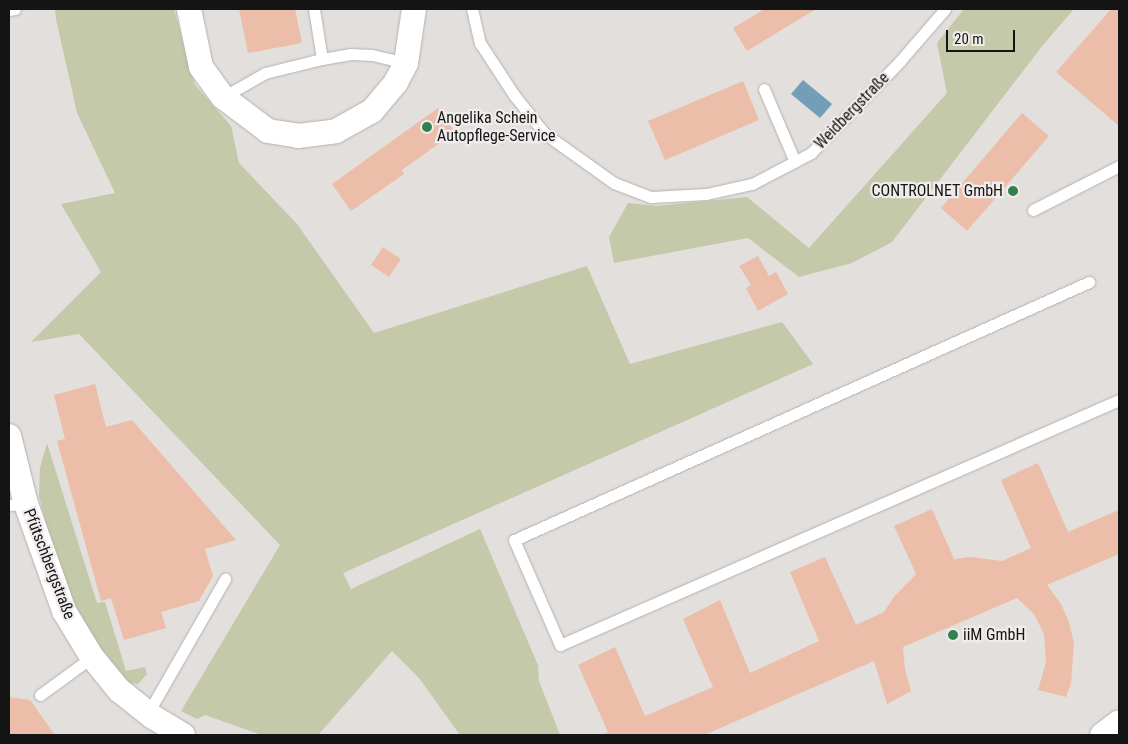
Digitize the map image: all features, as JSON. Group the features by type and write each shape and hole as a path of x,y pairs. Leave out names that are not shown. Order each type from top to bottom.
{"street":[{"path":"189,9 200,67 223,97 268,130 298,136 336,131 372,111 396,82 406,63 414,9"},
{"name":"Pfütschbergstraße","path":"9,436 18,504 64,611 92,657 119,690 148,713 183,735"},
{"path":"1102,735 1119,722"}],"lane":[{"path":"9,10 15,9"},
{"path":"314,9 322,59"},
{"name":"Weidbergstraße","path":"472,9 480,43 514,95 544,133 614,183 651,197 706,194 752,184 812,153 900,61 945,9"},
{"path":"223,97 265,73 322,59 352,54 406,63"},
{"path":"764,89 795,162"},
{"path":"1033,210 1119,166"},
{"path":"1089,282 514,540 560,645 1119,400"},
{"path":"148,713 225,578"},
{"path":"40,695 92,657"}],"green space":[{"path":"55,9 174,9 195,85 231,126 239,163 297,224 374,333 587,266 630,364 782,322 813,364 343,573 351,589 480,529 538,665 539,681 560,735 460,735 419,678 392,651 318,735 262,735 205,715 197,719 181,711 280,545 79,334 31,342 101,272 61,204 115,193 77,113"},
{"path":"964,9 1074,9 1043,45 892,242 852,263 799,277 748,238 614,263 609,237 628,203 657,206 747,197 809,248 947,93 937,43"},
{"path":"47,443 97,603 105,602 126,671 145,667 147,674 138,684 130,683 110,662 85,628 67,590 52,546 39,496 40,468"}],"water":[{"path":"803,80 832,104 820,118 791,94"}],"building":[{"path":"239,9 295,9 302,43 248,53"},
{"path":"765,9 816,9 747,51 733,28"},
{"path":"1111,9 1119,9 1119,126 1056,72"},
{"path":"743,81 759,120 665,160 648,121"},
{"path":"438,108 455,132 402,170 404,174 351,211 332,184"},
{"path":"1022,113 1049,136 967,231 941,208"},
{"path":"383,247 401,259 389,277 371,265"},
{"path":"758,256 769,276 776,272 788,294 758,311 746,288 751,285 739,266"},
{"path":"95,384 106,427 132,420 236,540 205,549 213,576 199,601 161,612 166,628 124,640 111,598 101,601 57,441 65,439 54,395"},
{"path":"1038,463 1068,532 1119,510 1119,554 1047,585 1061,604 1069,622 1074,643 1071,683 1066,697 1038,690 1046,662 1044,634 1034,614 1017,598 903,647 905,670 911,691 887,704 874,661 704,735 600,735 608,732 578,665 615,647 645,716 713,687 683,619 720,600 750,673 819,641 790,572 825,557 856,625 884,612 893,598 916,574 894,526 932,509 954,559 970,557 1002,561 1031,548 1001,480"},
{"path":"9,697 30,700 55,735 9,735"}],"place":[{"name":"Angelika Schein Autopflege-Service","path":"427,127"},
{"name":"CONTROLNET GmbH","path":"1013,191"},
{"name":"iiM GmbH","path":"953,635"}]}
